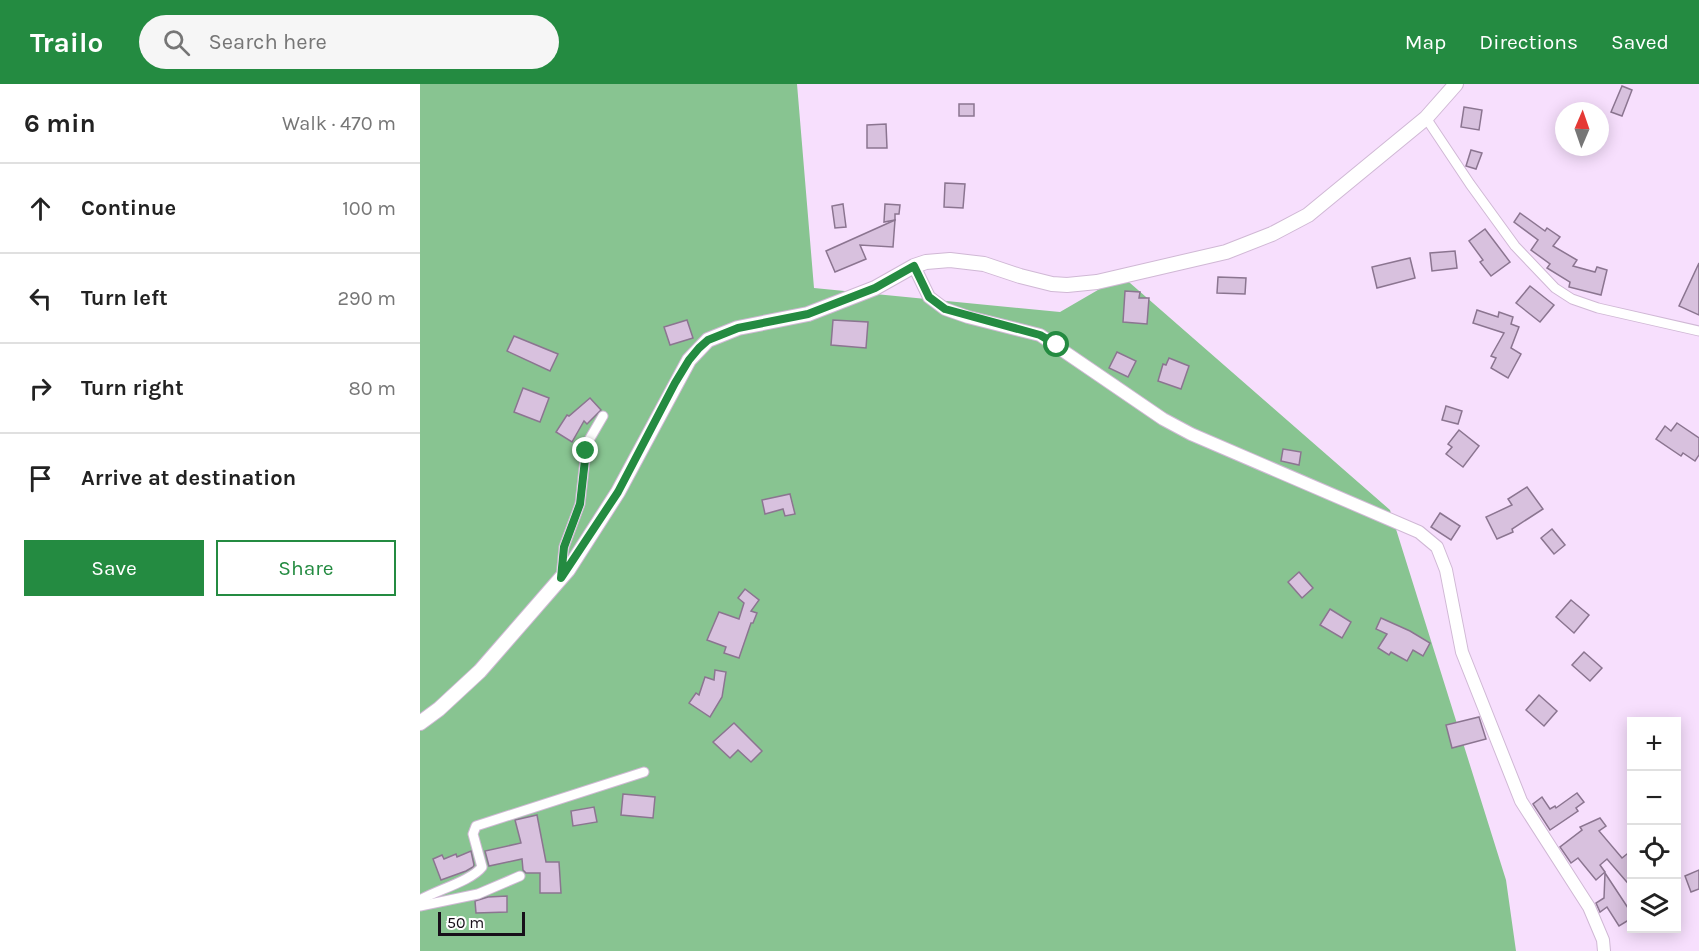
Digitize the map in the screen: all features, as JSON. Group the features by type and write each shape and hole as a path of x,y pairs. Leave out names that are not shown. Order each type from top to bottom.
{"main road":[{"path":"420,723 439,709 480,671 561,578 618,492 689,360 708,340 738,328 808,314 875,288 914,266 939,260 984,264 1052,284 1067,285 1097,282 1226,252 1287,227 1308,215 1426,118 1456,84"}],"street":[{"path":"1426,118 1515,246 1555,288 1572,299 1598,308 1699,331"},
{"path":"914,266 929,297 945,309 1040,335 1163,419 1191,434 1419,532 1437,547 1446,570 1462,652 1521,801 1589,908 1603,940 1604,951"},
{"path":"561,578 564,547 580,504 586,451 589,440 603,416"},
{"path":"420,900 468,878 482,867 473,834 476,826 644,772"},
{"path":"420,906 478,894 520,876"}],"green space":[{"path":"420,84 797,84 814,288 1060,312 1122,276 1390,510 1506,880 1516,951 420,951"}],"building":[{"path":"1622,86 1632,90 1622,116 1611,112"},
{"path":"959,104 974,104 974,116 959,116"},
{"path":"1464,107 1482,110 1479,130 1461,127"},
{"path":"886,124 887,148 867,148 867,125"},
{"path":"1471,150 1482,153 1476,169 1466,166"},
{"path":"945,183 965,184 963,208 944,207"},
{"path":"843,204 846,227 835,228 832,206"},
{"path":"885,204 900,205 899,214 895,214 895,220 884,222"},
{"path":"1520,213 1545,231 1547,228 1560,237 1553,246 1577,260 1573,266 1595,272 1597,267 1607,270 1601,295 1569,287 1570,282 1547,268 1550,264 1531,250 1538,240 1514,222"},
{"path":"895,220 893,247 860,245 866,259 835,272 826,251"},
{"path":"1485,229 1510,262 1491,276 1480,262 1483,260 1469,241"},
{"path":"1455,251 1457,268 1432,271 1430,253"},
{"path":"1410,258 1415,278 1377,288 1372,267"},
{"path":"1699,263 1699,315 1679,306"},
{"path":"1218,277 1246,278 1245,294 1217,293"},
{"path":"1530,286 1554,305 1540,322 1516,303"},
{"path":"1125,291 1140,292 1139,298 1149,298 1147,324 1123,322"},
{"path":"1477,310 1498,317 1499,312 1513,317 1511,324 1519,327 1511,348 1521,354 1508,378 1491,368 1496,358 1491,356 1504,333 1473,323"},
{"path":"687,320 693,338 670,345 664,327"},
{"path":"833,320 868,322 866,348 831,345"},
{"path":"514,336 558,354 550,371 507,351"},
{"path":"1117,352 1136,361 1128,377 1109,368"},
{"path":"1169,358 1189,366 1181,389 1158,381 1163,364 1166,365"},
{"path":"523,388 549,398 540,422 514,412"},
{"path":"590,398 601,410 587,424 584,421 572,442 556,432 567,415 569,416"},
{"path":"1446,406 1462,411 1458,424 1442,420"},
{"path":"1677,423 1699,438 1699,455 1695,461 1683,453 1681,456 1656,439 1665,426 1671,431"},
{"path":"1459,430 1479,446 1463,467 1446,454 1452,447 1448,444"},
{"path":"1283,449 1301,452 1299,465 1281,461"},
{"path":"1527,487 1543,509 1512,529 1513,532 1497,539 1486,517 1512,505 1508,499"},
{"path":"790,494 795,514 785,516 783,509 765,514 762,500"},
{"path":"1440,513 1460,526 1451,540 1431,527"},
{"path":"1552,529 1565,545 1554,554 1541,538"},
{"path":"1299,572 1313,588 1302,598 1288,582"},
{"path":"745,589 759,600 751,611 757,613 751,623 739,658 724,653 726,647 707,640 719,612 739,619 744,603 738,598"},
{"path":"1571,600 1589,615 1574,633 1556,617"},
{"path":"1330,609 1351,622 1342,638 1320,625"},
{"path":"1381,618 1430,643 1423,656 1413,650 1407,661 1391,652 1389,655 1378,648 1387,634 1376,629"},
{"path":"1584,652 1602,668 1590,681 1572,665"},
{"path":"715,670 726,672 722,697 710,717 689,703 696,693 699,695 705,677 714,680"},
{"path":"1539,695 1557,711 1544,726 1526,710"},
{"path":"1479,717 1486,739 1452,748 1446,725"},
{"path":"734,723 762,751 751,762 738,750 730,758 713,742"},
{"path":"1577,793 1584,802 1576,808 1578,811 1550,830 1533,804 1542,797 1550,809 1555,806 1556,808"},
{"path":"623,794 655,797 653,818 621,815"},
{"path":"594,807 597,822 573,826 571,811"},
{"path":"537,815 546,862 559,862 561,893 540,893 540,873 526,873 523,870 522,859 489,866 485,851 521,843 515,820"},
{"path":"1600,818 1606,826 1599,831 1622,858 1627,854 1627,882 1607,859 1600,865 1605,872 1596,880 1578,858 1571,863 1560,847 1582,830 1580,827"},
{"path":"471,851 473,867 441,880 433,859 442,855 444,859 456,854 457,857"},
{"path":"1699,870 1699,889 1691,892 1685,876"},
{"path":"1605,873 1627,906 1627,921 1619,926 1607,907 1600,912 1596,903 1604,898"},
{"path":"507,896 507,912 476,913 475,901 488,897"}],"route":[{"path":"586,451 583,489 577,517 564,547 561,578 618,492 689,360 708,340 718,335 738,328 808,314 875,288 914,266 929,297 945,309 1040,335 1057,345"}]}
